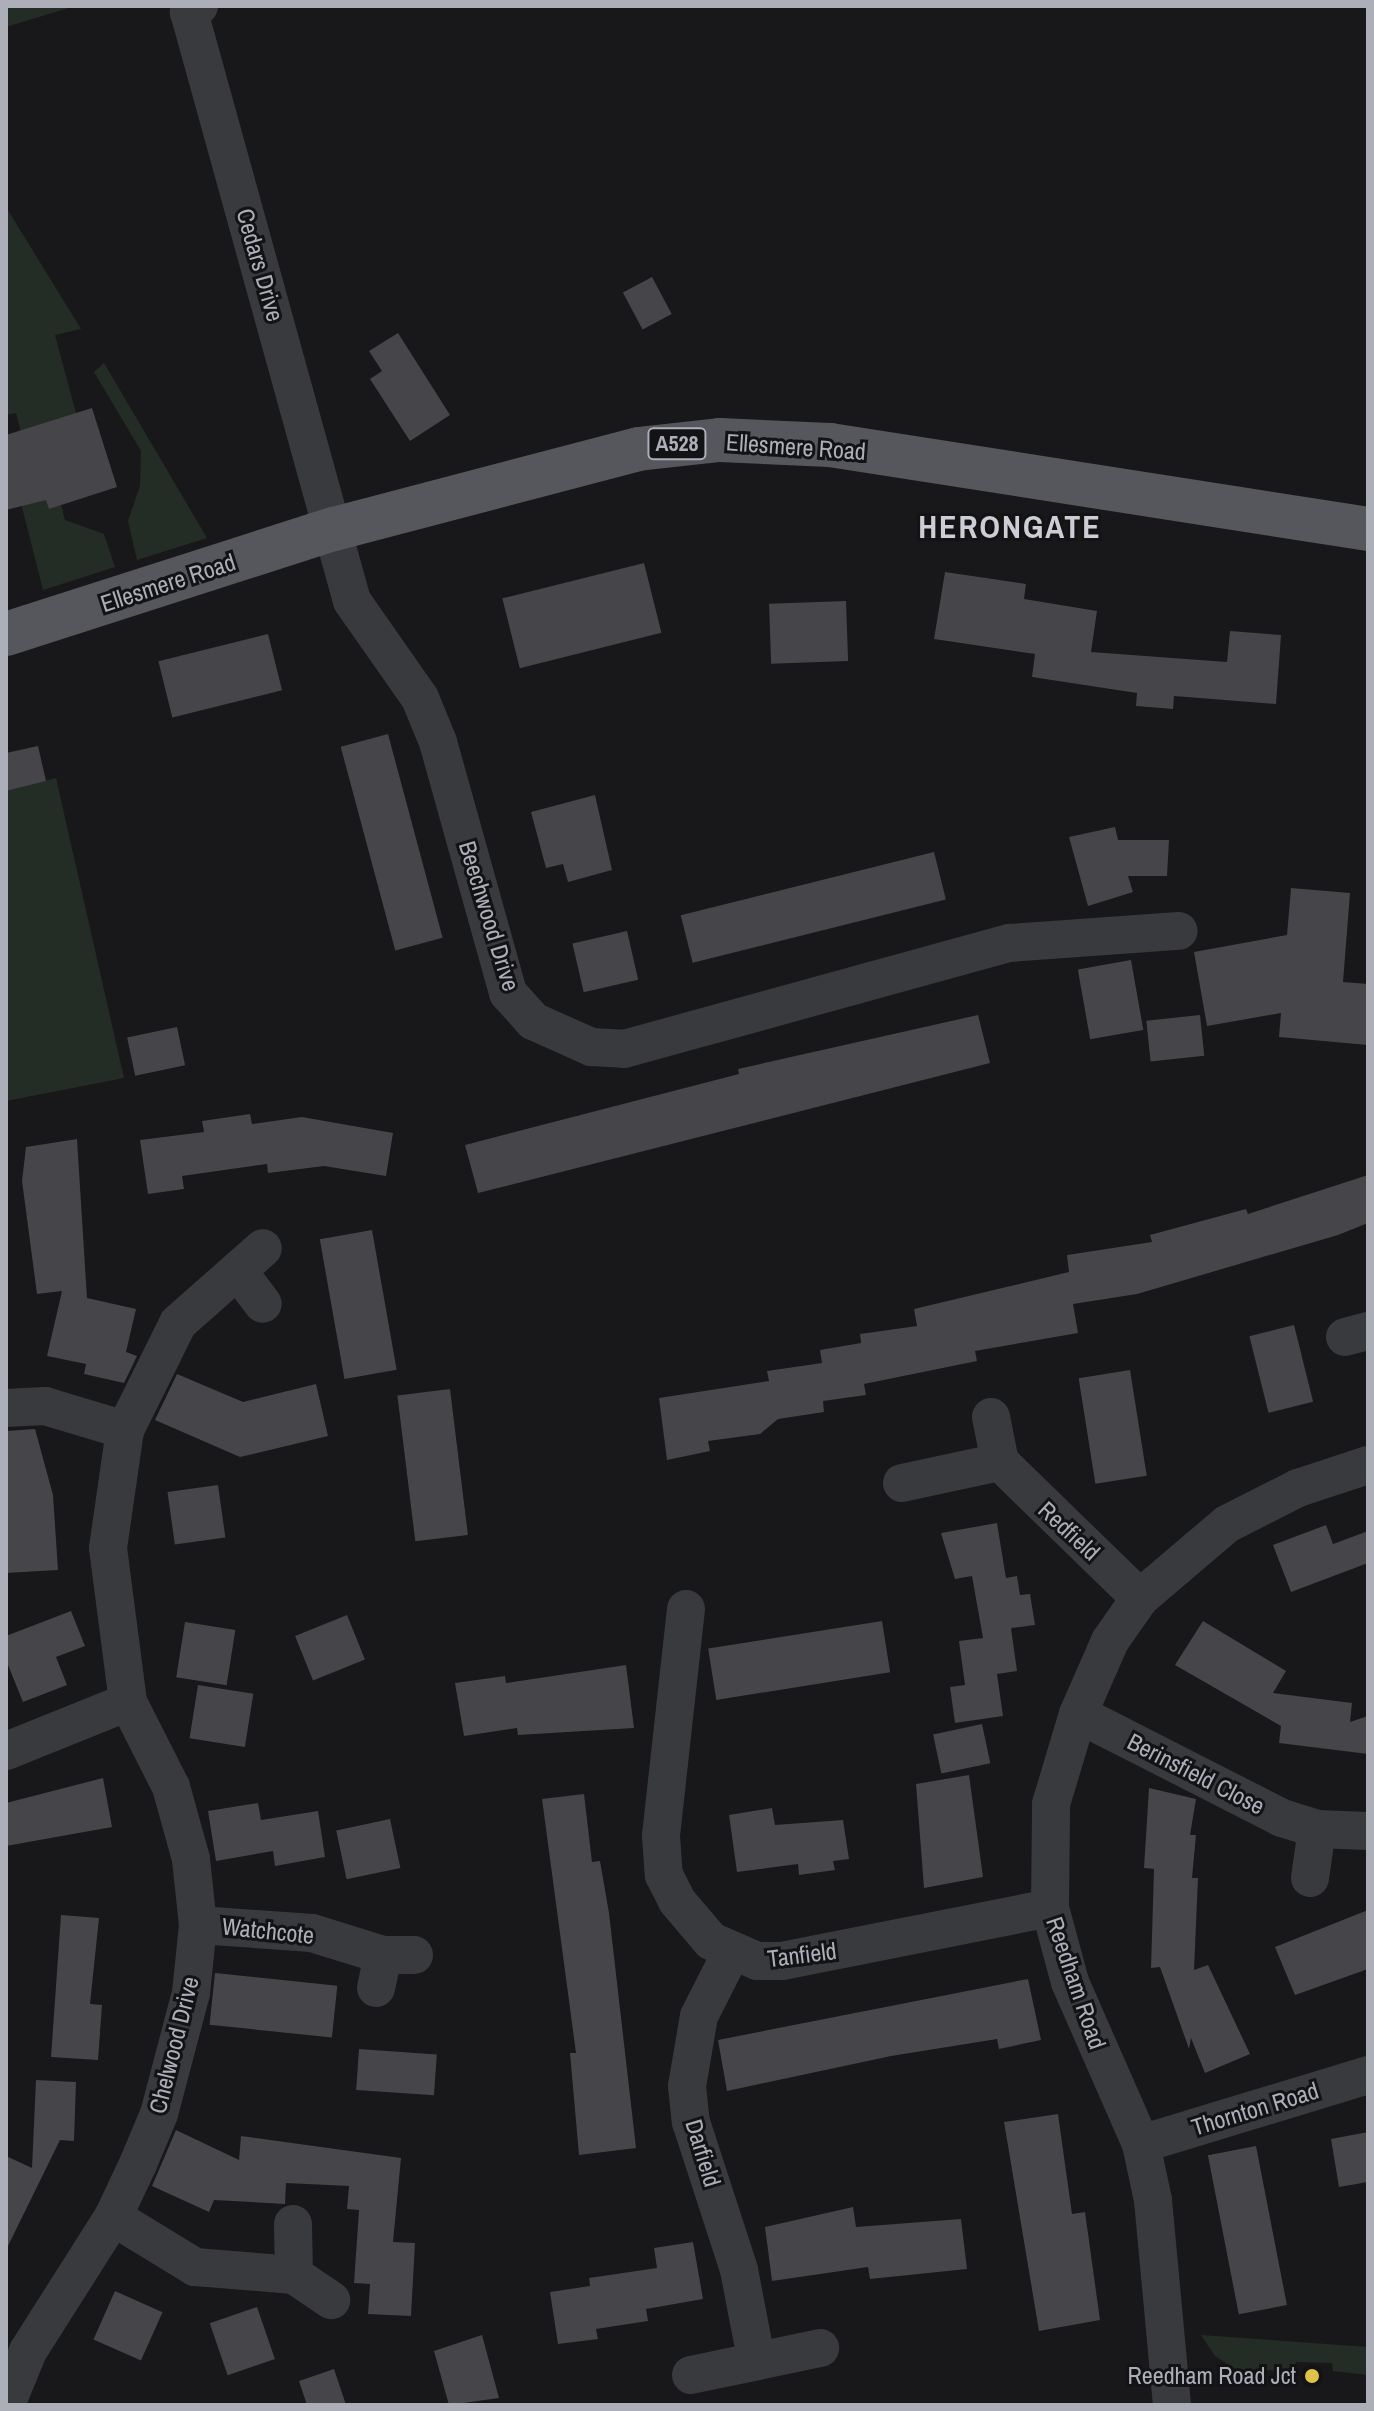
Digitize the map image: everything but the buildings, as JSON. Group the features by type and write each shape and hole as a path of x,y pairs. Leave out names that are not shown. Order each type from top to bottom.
{"main road":[{"name":"Ellesmere Road","path":"6,634 334,529 638,449 720,440 830,445 1368,529"}],"street":[{"name":"Cedars Drive","path":"192,8 334,529"},
{"name":"Beechwood Drive","path":"334,529 352,601 420,698 438,742 508,993 533,1021 591,1047 624,1049 1010,943 1179,931"},
{"name":"Chelwood Drive","path":"6,2405 52,2309 113,2217 174,2064 191,1993 198,1925 191,1859 171,1787 128,1702 108,1548 125,1430 178,1323 251,1260 263,1304"},
{"path":"6,1408 45,1406 125,1430"},
{"path":"902,1483 1000,1462 991,1417"},
{"name":"Redfield","path":"1000,1462 1140,1598"},
{"name":"Reedham Road","path":"1172,2405 1164,2282 1141,2144 1074,1994 1050,1908 1051,1804 1078,1714 1110,1641 1140,1598 1227,1524 1298,1488 1368,1465"},
{"name":"Tanfield","path":"686,1609 661,1836 664,1875 692,1922 731,1953 782,1961 1050,1908"},
{"path":"6,1751 128,1702"},
{"name":"Berinsfield Close","path":"1078,1714 1282,1818 1317,1829 1368,1831"},
{"path":"1310,1878 1317,1829"},
{"name":"Watchcote","path":"198,1925 312,1933 391,1966"},
{"name":"Darfield","path":"731,1953 699,2016 687,2086 691,2122 739,2270 756,2358"},
{"name":"Thornton Road","path":"1141,2144 1368,2075"},
{"path":"113,2217 195,2267 294,2275 331,2300"},
{"path":"293,2224 294,2275"},
{"path":"691,2375 756,2358 820,2348"}],"shaded area":[{"path":"6,6 75,6 6,27"},
{"path":"6,207 81,329 55,335 76,413 49,509 61,505 65,520 104,534 115,567 43,590 6,444 25,447 16,413 6,415"},
{"path":"104,363 207,538 137,560 128,521 140,486 141,451 94,372"},
{"path":"56,778 124,1078 6,1101 6,791"},
{"path":"1201,2335 1368,2347 1368,2375 1333,2371 1332,2363 1296,2362 1293,2371 1235,2369 1215,2356"}],"place":[{"name":"Reedham Road Jct","path":"1312,2376"}],"district":[{"name":"HERONGATE","path":"1010,527"}]}
